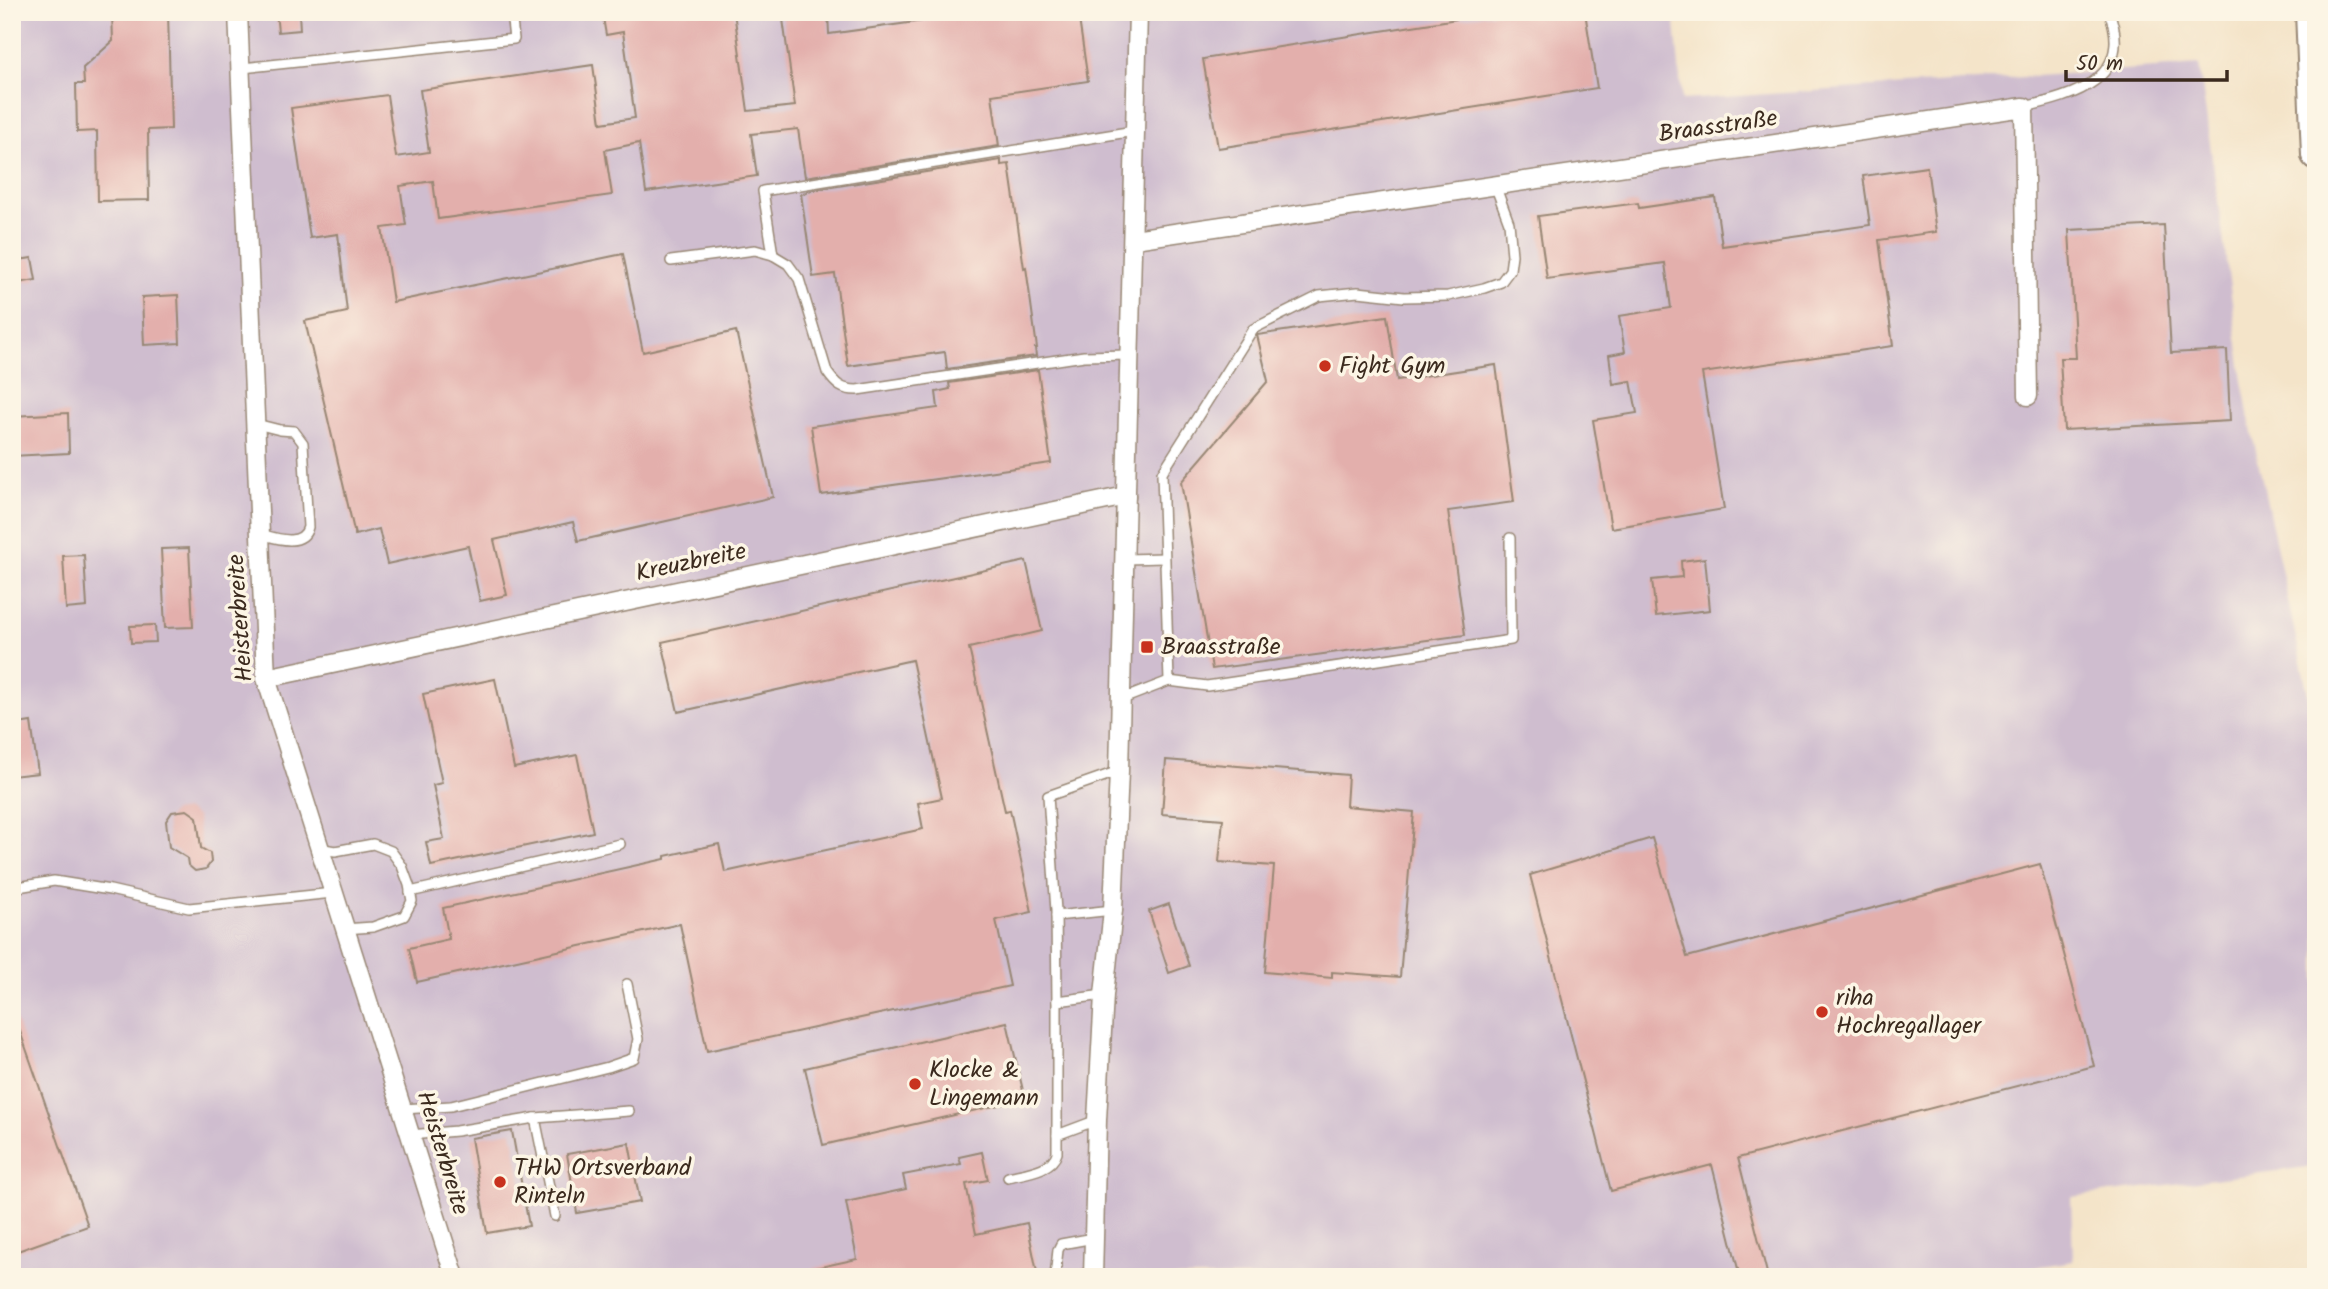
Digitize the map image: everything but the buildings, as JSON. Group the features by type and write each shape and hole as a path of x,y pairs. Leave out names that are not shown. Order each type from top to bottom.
{"main road":[{"path":"2310,12 2316,155"}],"street":[{"name":"Heisterbreite","path":"238,12 266,678 455,1277"},
{"path":"1093,1277 1097,1120 1104,995 1113,909 1119,771 1138,12"},
{"path":"2024,107 2028,396"},
{"name":"Braasstraße","path":"1133,239 2024,107"},
{"name":"Kreuzbreite","path":"266,678 1126,496"}],"lane":[{"path":"242,68 514,39 511,12"},
{"path":"2024,107 2065,98 2097,82 2111,61 2114,45 2113,22 2109,12"},
{"path":"773,256 764,191 1134,131"},
{"path":"1169,681 1162,473 1253,329 1319,296 1358,292 1404,297 1448,296 1501,282 1510,270 1512,255 1509,223 1495,185"},
{"path":"671,261 755,250 788,264 799,279 827,372 835,384 845,390 1084,356 1129,355"},
{"path":"256,424 294,431 303,443 308,527 307,533 302,537 284,540 261,534"},
{"path":"1120,700 1169,681 1207,686 1511,640 1510,538"},
{"path":"1126,559 1164,558"},
{"path":"1008,1177 1050,1166 1058,1153 1056,916 1048,796 1119,771"},
{"path":"319,848 335,851 373,844 391,851 402,866 412,901 404,916 373,927 344,929"},
{"path":"410,892 620,844"},
{"path":"12,888 54,881 110,890 189,908 333,893"},
{"path":"1056,916 1113,909"},
{"path":"403,1109 451,1106 608,1067 634,1058 638,1039 627,984"},
{"path":"1057,1001 1104,995"},
{"path":"410,1135 456,1131 535,1118 629,1111"},
{"path":"535,1118 555,1216"},
{"path":"1057,1135 1097,1120"},
{"path":"1055,1277 1061,1244 1094,1238"}],"shaded area":[{"path":"12,12 1674,12 1682,100 2199,65 2247,409 2316,732 2316,1166 2071,1197 2073,1261 1970,1277 12,1277"}],"place":[{"name":"Fight Gym","path":"1325,366"},
{"name":"Braasstraße","path":"1147,647"},
{"name":"riha Hochregallager","path":"1822,1012"},
{"name":"Klocke & Lingemann","path":"915,1084"},
{"name":"THW Ortsverband Rinteln","path":"500,1182"}]}
